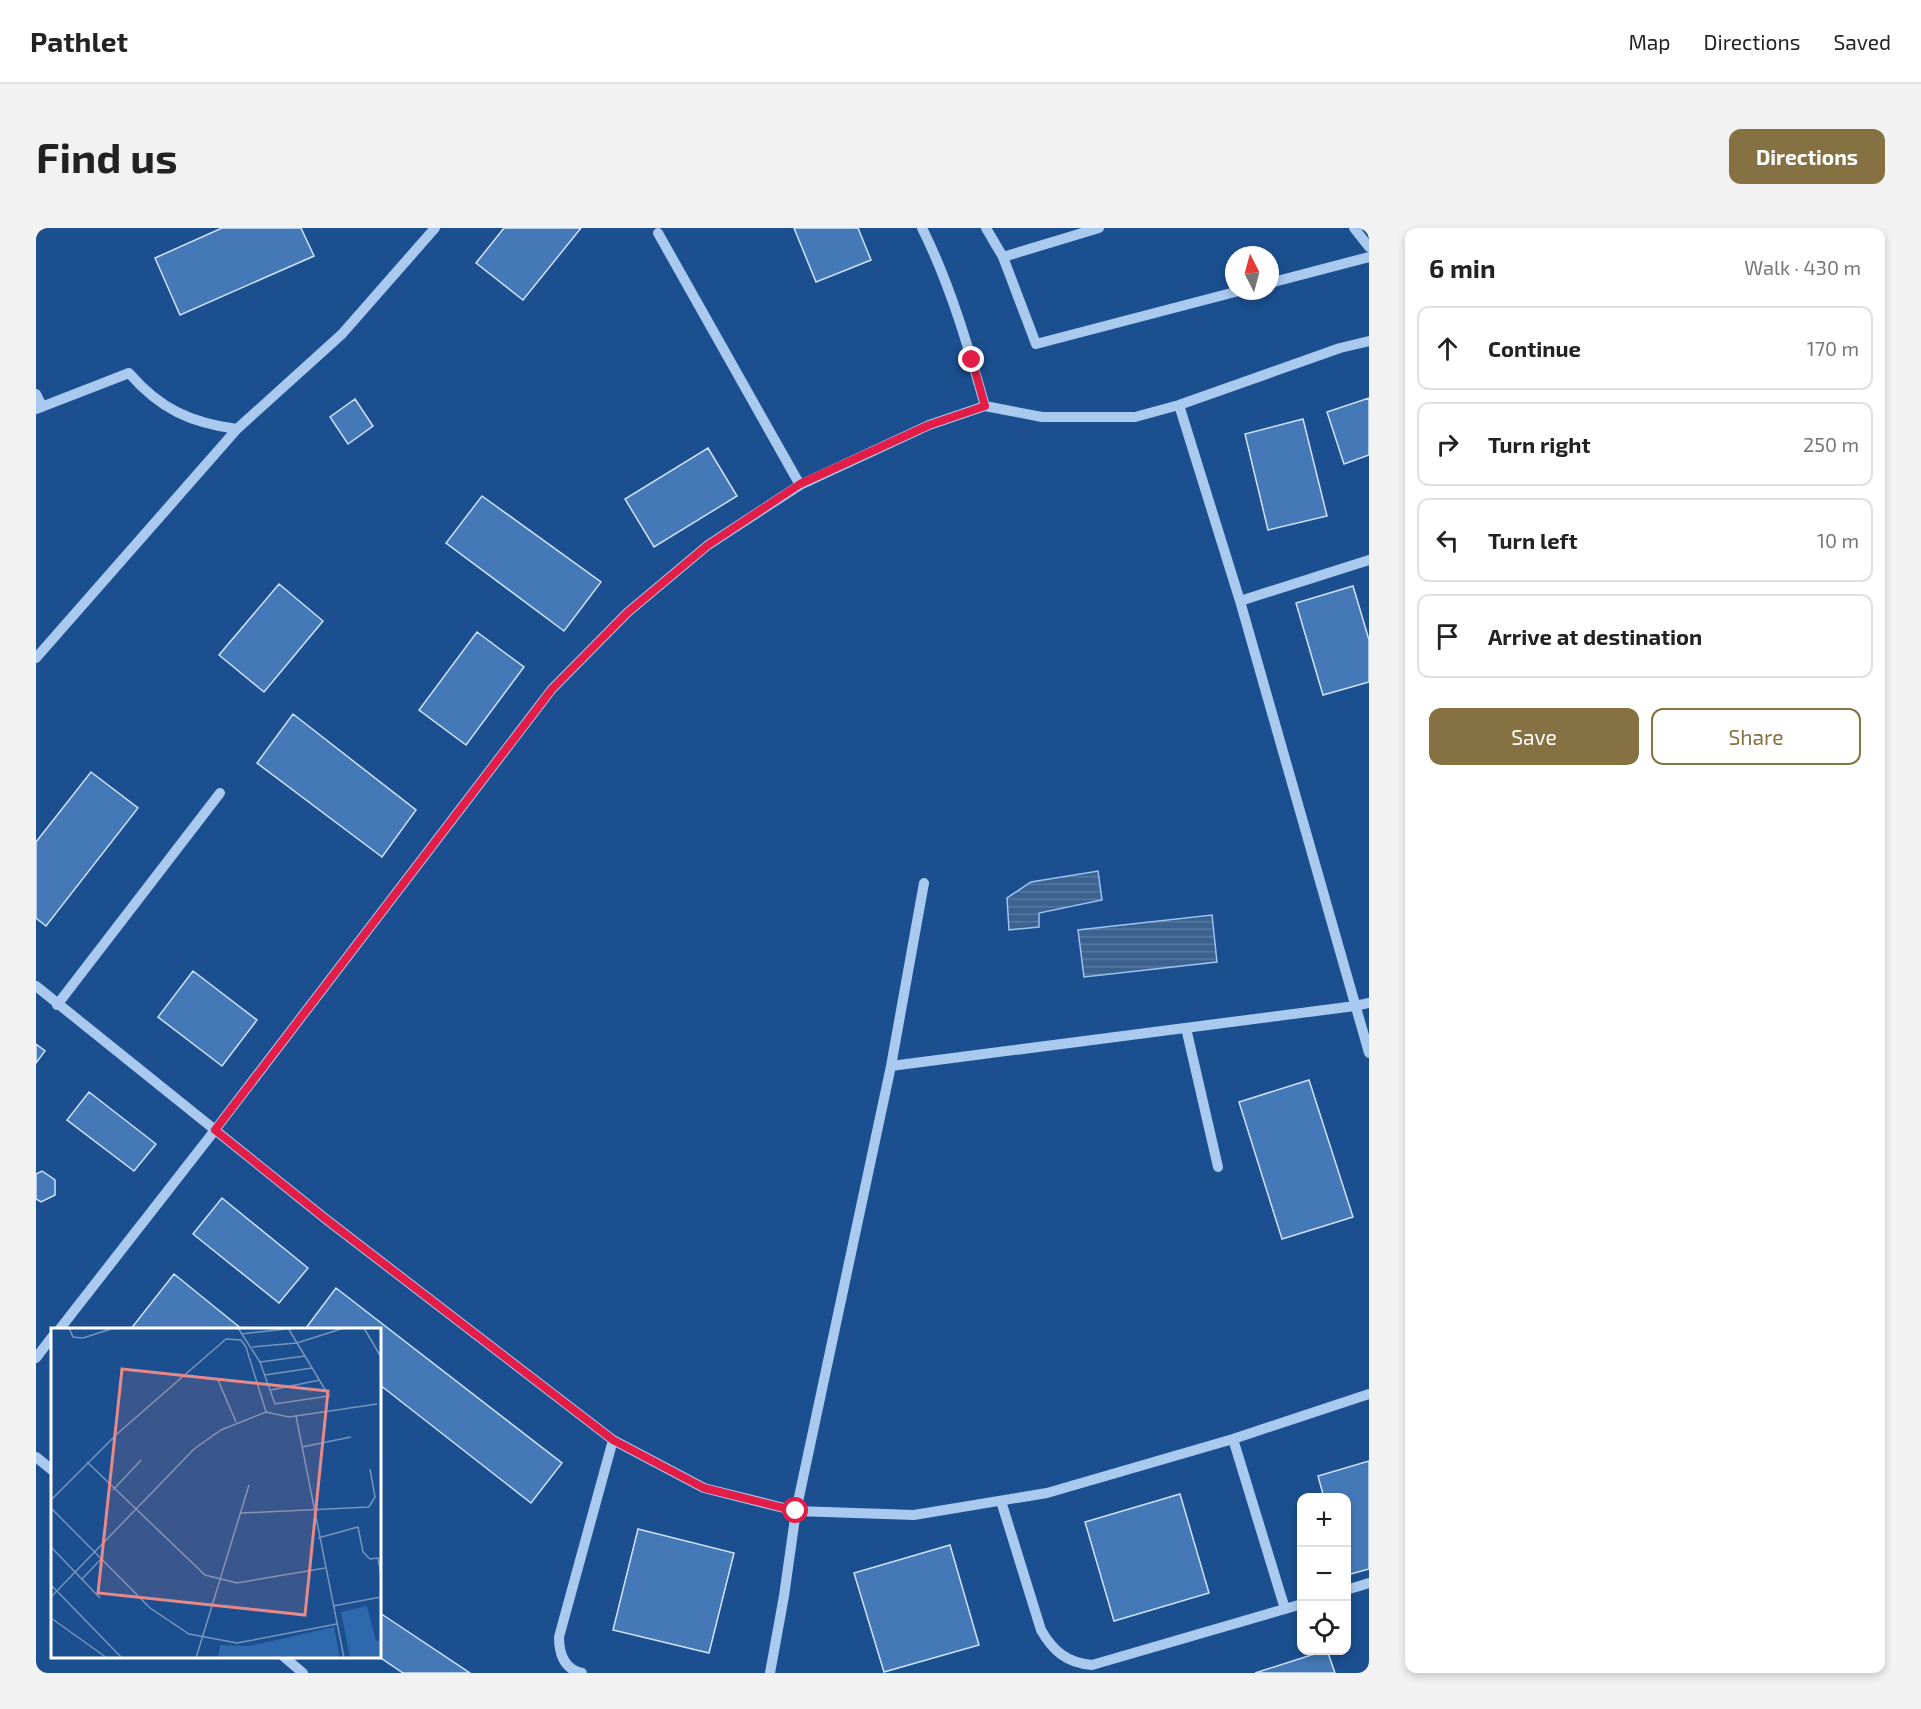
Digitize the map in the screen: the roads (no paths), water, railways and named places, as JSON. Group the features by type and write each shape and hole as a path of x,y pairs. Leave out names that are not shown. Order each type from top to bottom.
{"street":[{"path":"36,658 237,429 342,334 435,228"},
{"path":"922,228 942,274 972,360 985,406"},
{"path":"986,228 1003,257 1036,344 1225,295"},
{"path":"1003,257 1099,228"},
{"path":"1354,228 1369,248"},
{"path":"658,233 800,484"},
{"path":"1279,281 1369,257"},
{"path":"59,1328 215,1130 552,689 628,612 708,545 800,484 929,425 985,406 1042,417 1135,417 1179,405 1340,348 1369,340"},
{"path":"36,394 39,407 129,373 144,391 160,404 178,414 207,424 237,429"},
{"path":"1179,405 1240,601 1369,1053"},
{"path":"1240,601 1369,560"},
{"path":"57,1005 220,793"},
{"path":"770,1673 796,1511 891,1066 924,883"},
{"path":"36,986 336,1227 613,1440 704,1488 796,1511 914,1515 1047,1493 1233,1438 1369,1394"},
{"path":"891,1066 1369,1003"},
{"path":"1186,1028 1218,1167"},
{"path":"36,1358 51,1338"},
{"path":"1233,1438 1285,1608"},
{"path":"582,1673 574,1671 567,1665 559,1647 559,1637 613,1440"},
{"path":"36,1456 51,1469"},
{"path":"1001,1501 1041,1630 1053,1648 1067,1659 1080,1664 1092,1665 1297,1605"},
{"path":"1351,1589 1369,1583"},
{"path":"284,1658 303,1673"}],"water":[{"path":"1098,871 1102,900 1039,913 1039,927 1009,930 1007,898 1031,882"},
{"path":"1212,915 1217,962 1084,977 1078,930"}]}
